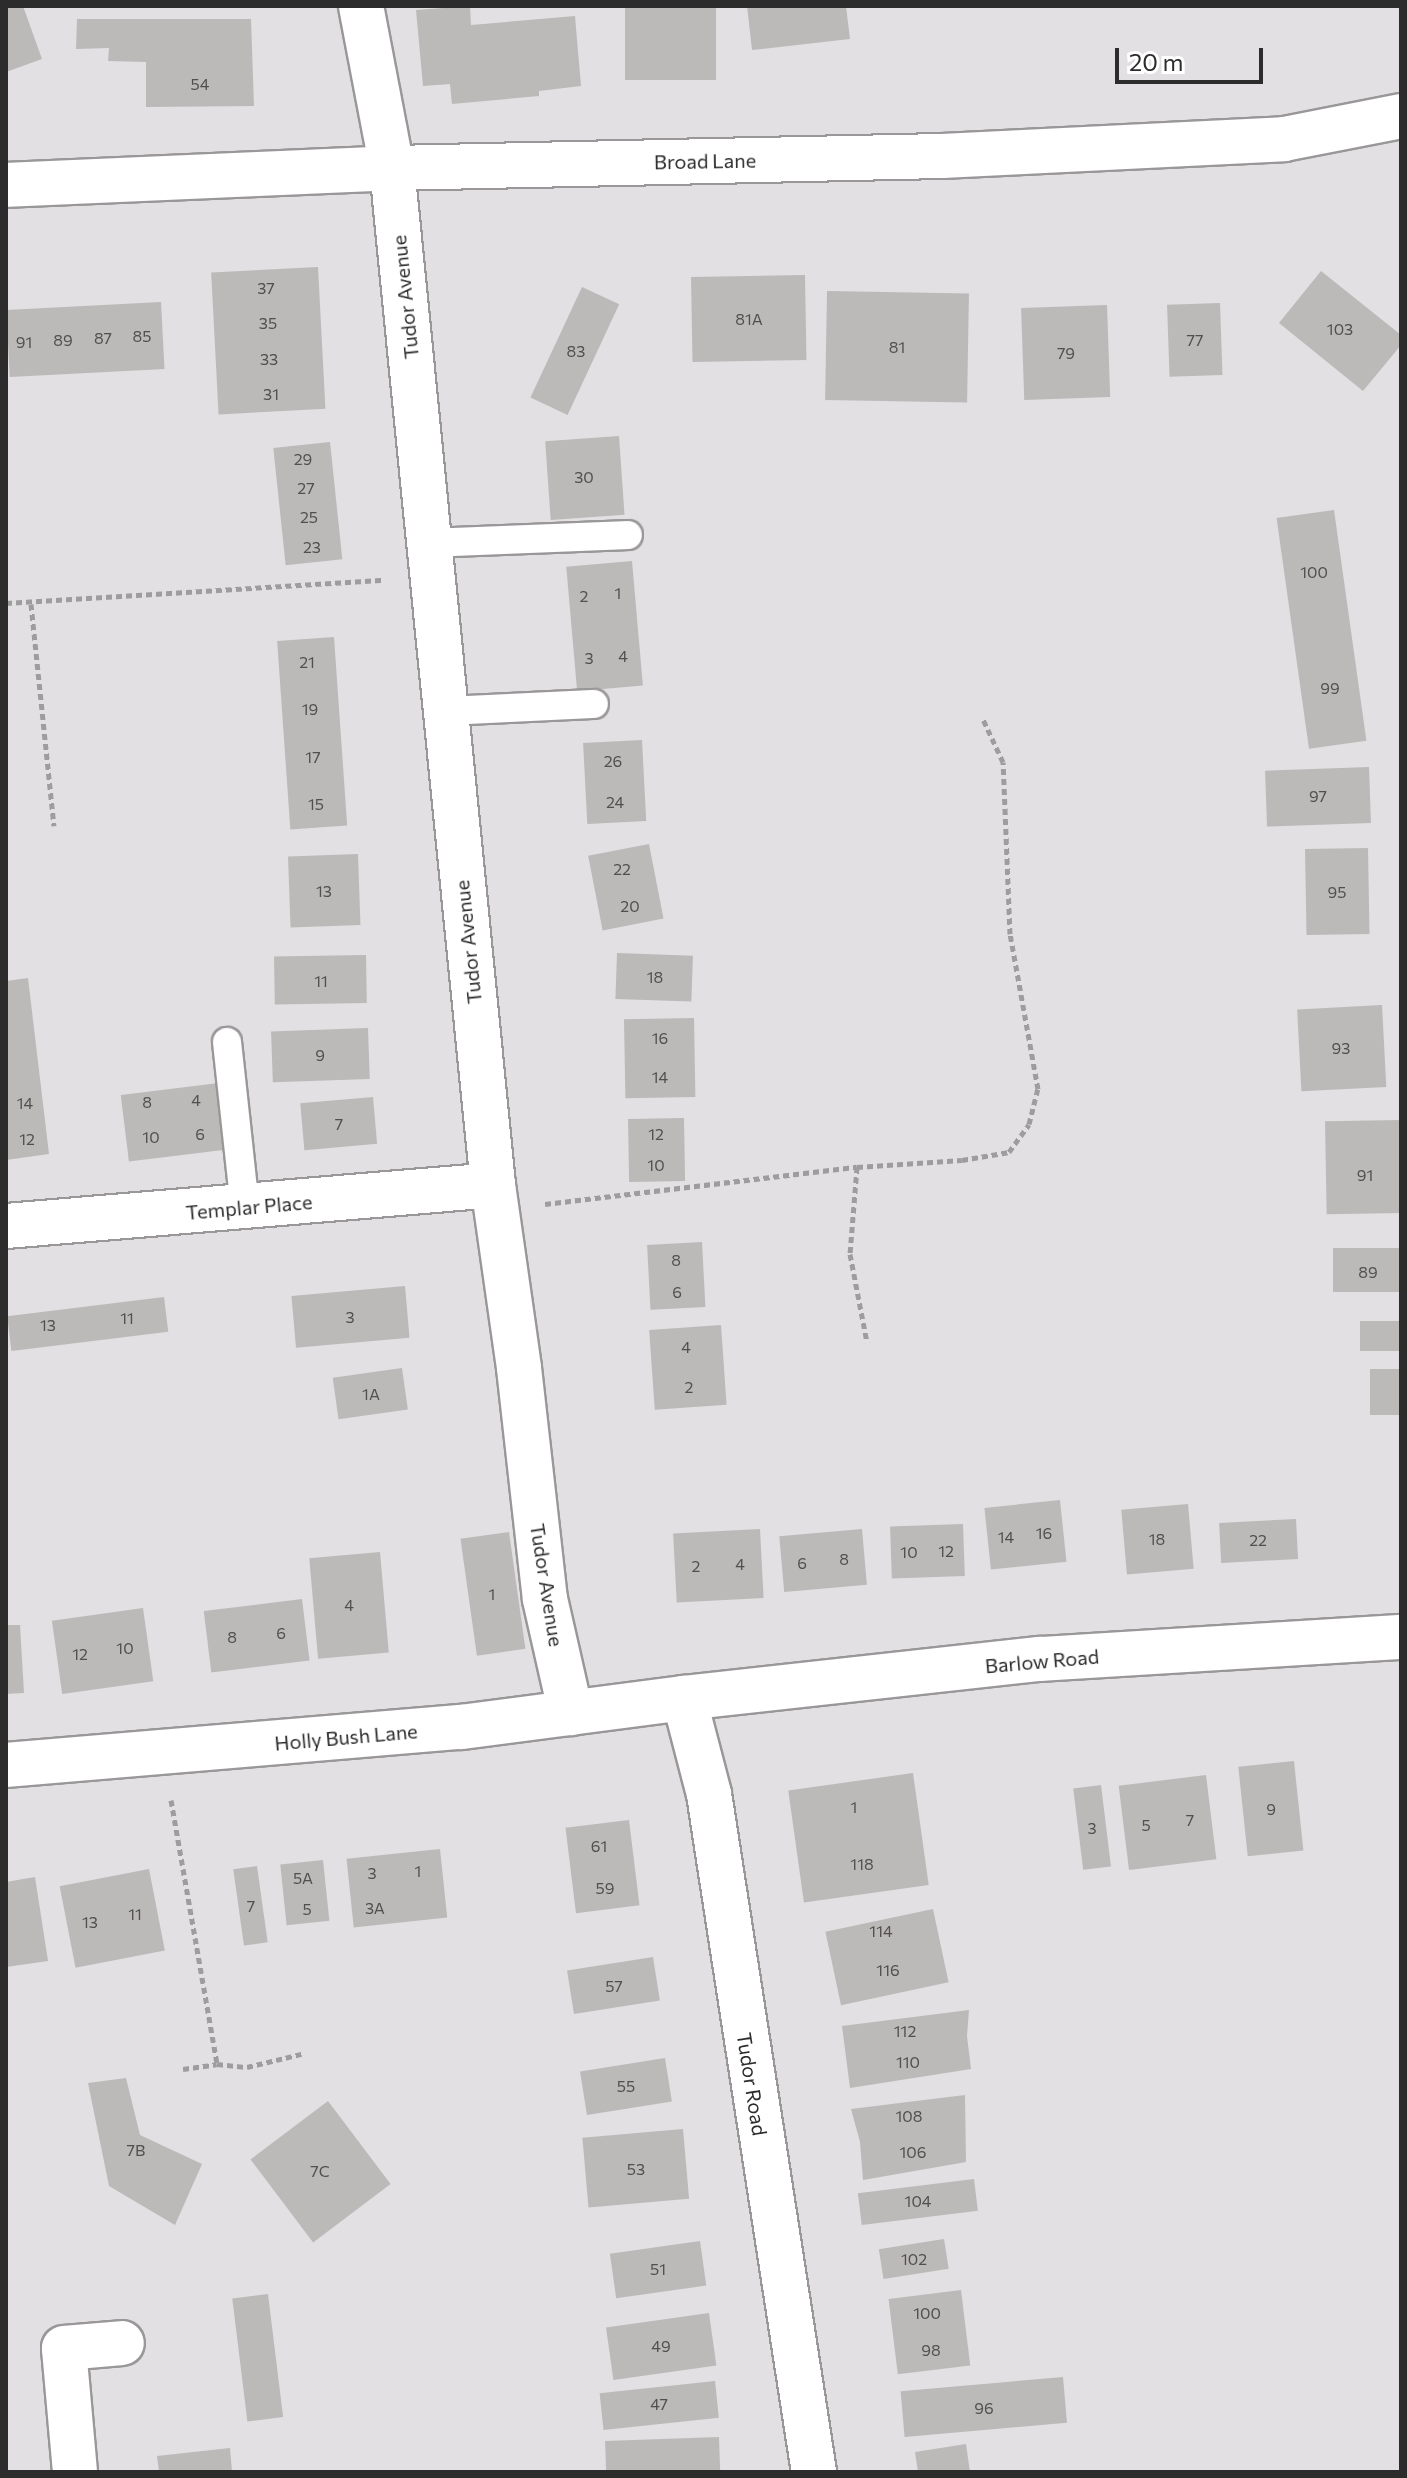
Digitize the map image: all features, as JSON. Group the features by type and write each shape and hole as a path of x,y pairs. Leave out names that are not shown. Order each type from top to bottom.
{"street":[{"name":"Tudor Avenue","path":"361,6 392,168 494,1198 519,1368 545,1599 571,1713"},
{"name":"Broad Lane","path":"6,185 392,168 942,156 1284,139 1401,116"},
{"name":"Templar Place","path":"6,1226 245,1208 494,1198"},
{"name":"Barlow Road","path":"684,1698 1040,1659 1401,1637"},
{"name":"Holly Bush Lane","path":"6,1765 391,1734 684,1698"},
{"name":"Tudor Road","path":"684,1698 709,1794 814,2472"},
{"path":"75,2472 64,2348 122,2343"}],"lane":[{"path":"430,560 628,535"},
{"path":"445,711 594,704"},
{"path":"227,1042 245,1208"}],"path":[{"path":"6,603 31,604 430,560"},
{"path":"31,604 54,826"},
{"path":"494,1198 962,1160 1009,1152 1029,1124 1038,1089 1010,934 1003,762 982,717"},
{"path":"857,1167 850,1254 867,1342"},
{"path":"162,1752 217,2064"},
{"path":"183,2069 217,2064 247,2067 301,2054"}],"building":[{"path":"6,6 23,6 42,59 6,72"},
{"path":"470,6 471,25 575,16 581,86 539,91 539,96 452,104 450,84 423,86 416,10"},
{"path":"625,6 716,6 716,80 625,80"},
{"path":"747,6 846,6 850,39 752,50"},
{"path":"77,19 251,19 254,106 146,107 146,62 108,61 109,48 76,49"},
{"path":"318,267 325,409 219,414 211,273"},
{"path":"1321,271 1401,335 1401,345 1363,391 1279,323"},
{"path":"805,275 806,360 693,362 691,277"},
{"path":"582,287 619,304 568,415 530,398"},
{"path":"827,291 969,293 967,402 825,400"},
{"path":"161,302 165,369 10,377 6,310"},
{"path":"1220,303 1223,375 1170,377 1167,305"},
{"path":"1107,305 1110,397 1024,400 1021,308"},
{"path":"619,436 625,515 551,520 545,441"},
{"path":"330,442 342,559 286,565 273,448"},
{"path":"1334,510 1366,741 1309,749 1277,518"},
{"path":"632,561 643,686 577,691 566,567"},
{"path":"334,637 347,826 290,830 277,641"},
{"path":"642,740 646,821 587,824 583,743"},
{"path":"1369,767 1371,823 1267,827 1265,771"},
{"path":"649,844 664,919 603,930 588,856"},
{"path":"1368,848 1370,934 1307,935 1305,849"},
{"path":"358,854 360,925 291,927 288,856"},
{"path":"617,953 693,956 691,1002 615,999"},
{"path":"366,955 367,1003 275,1005 274,957"},
{"path":"28,978 49,1154 6,1160 6,981"},
{"path":"1382,1005 1386,1087 1301,1091 1297,1009"},
{"path":"694,1018 695,1097 625,1098 624,1019"},
{"path":"368,1028 370,1079 273,1082 271,1031"},
{"path":"219,1083 227,1150 129,1162 121,1095"},
{"path":"373,1097 377,1144 304,1150 300,1103"},
{"path":"684,1118 685,1181 629,1182 628,1119"},
{"path":"1400,1120 1401,1213 1327,1214 1325,1121"},
{"path":"702,1242 705,1307 650,1310 647,1245"},
{"path":"1333,1248 1401,1248 1401,1292 1333,1292"},
{"path":"405,1286 410,1338 296,1348 291,1296"},
{"path":"164,1297 168,1332 11,1351 7,1316"},
{"path":"1360,1321 1401,1321 1401,1351 1360,1351"},
{"path":"721,1325 727,1405 655,1410 649,1330"},
{"path":"402,1368 408,1410 339,1419 333,1378"},
{"path":"1370,1369 1401,1369 1401,1415 1370,1415"},
{"path":"1060,1500 1066,1562 991,1570 984,1508"},
{"path":"1188,1504 1194,1569 1127,1575 1121,1510"},
{"path":"1296,1519 1298,1559 1221,1563 1219,1523"},
{"path":"963,1524 965,1576 892,1579 890,1527"},
{"path":"760,1529 764,1598 677,1602 673,1534"},
{"path":"862,1529 867,1585 784,1592 779,1536"},
{"path":"509,1532 525,1649 477,1656 460,1539"},
{"path":"380,1552 389,1653 318,1659 309,1558"},
{"path":"302,1599 310,1661 211,1673 204,1611"},
{"path":"143,1608 153,1681 62,1694 52,1621"},
{"path":"6,1625 20,1625 24,1693 6,1694"},
{"path":"1294,1761 1303,1851 1248,1856 1238,1767"},
{"path":"913,1773 929,1885 804,1902 788,1791"},
{"path":"1206,1775 1216,1859 1129,1870 1119,1786"},
{"path":"1101,1785 1111,1866 1083,1870 1073,1788"},
{"path":"629,1820 639,1905 576,1913 565,1828"},
{"path":"440,1849 447,1918 354,1927 347,1859"},
{"path":"323,1860 329,1921 287,1925 280,1864"},
{"path":"257,1866 268,1942 244,1946 233,1869"},
{"path":"149,1869 165,1950 76,1968 60,1886"},
{"path":"35,1877 48,1961 6,1967 6,1882"},
{"path":"933,1909 949,1982 841,2005 825,1932"},
{"path":"653,1957 660,2000 574,2014 567,1971"},
{"path":"969,2010 967,2036 971,2069 850,2088 842,2026"},
{"path":"665,2058 672,2101 587,2115 580,2071"},
{"path":"126,2078 140,2135 202,2164 175,2225 109,2186 88,2083"},
{"path":"965,2095 966,2162 863,2180 860,2142 851,2109"},
{"path":"328,2101 391,2184 313,2242 251,2159"},
{"path":"683,2129 689,2199 588,2208 582,2138"},
{"path":"974,2179 978,2211 862,2225 858,2193"},
{"path":"944,2239 949,2269 884,2279 879,2249"},
{"path":"700,2241 706,2286 616,2298 610,2254"},
{"path":"961,2290 970,2365 898,2374 889,2299"},
{"path":"268,2294 283,2417 247,2421 232,2298"},
{"path":"709,2313 716,2365 613,2380 606,2327"},
{"path":"1063,2377 1067,2423 905,2437 901,2391"},
{"path":"715,2381 719,2418 604,2430 600,2393"},
{"path":"719,2437 720,2472 606,2472 605,2441"},
{"path":"966,2444 970,2472 918,2472 915,2452"},
{"path":"230,2448 232,2472 159,2472 157,2456"}]}
